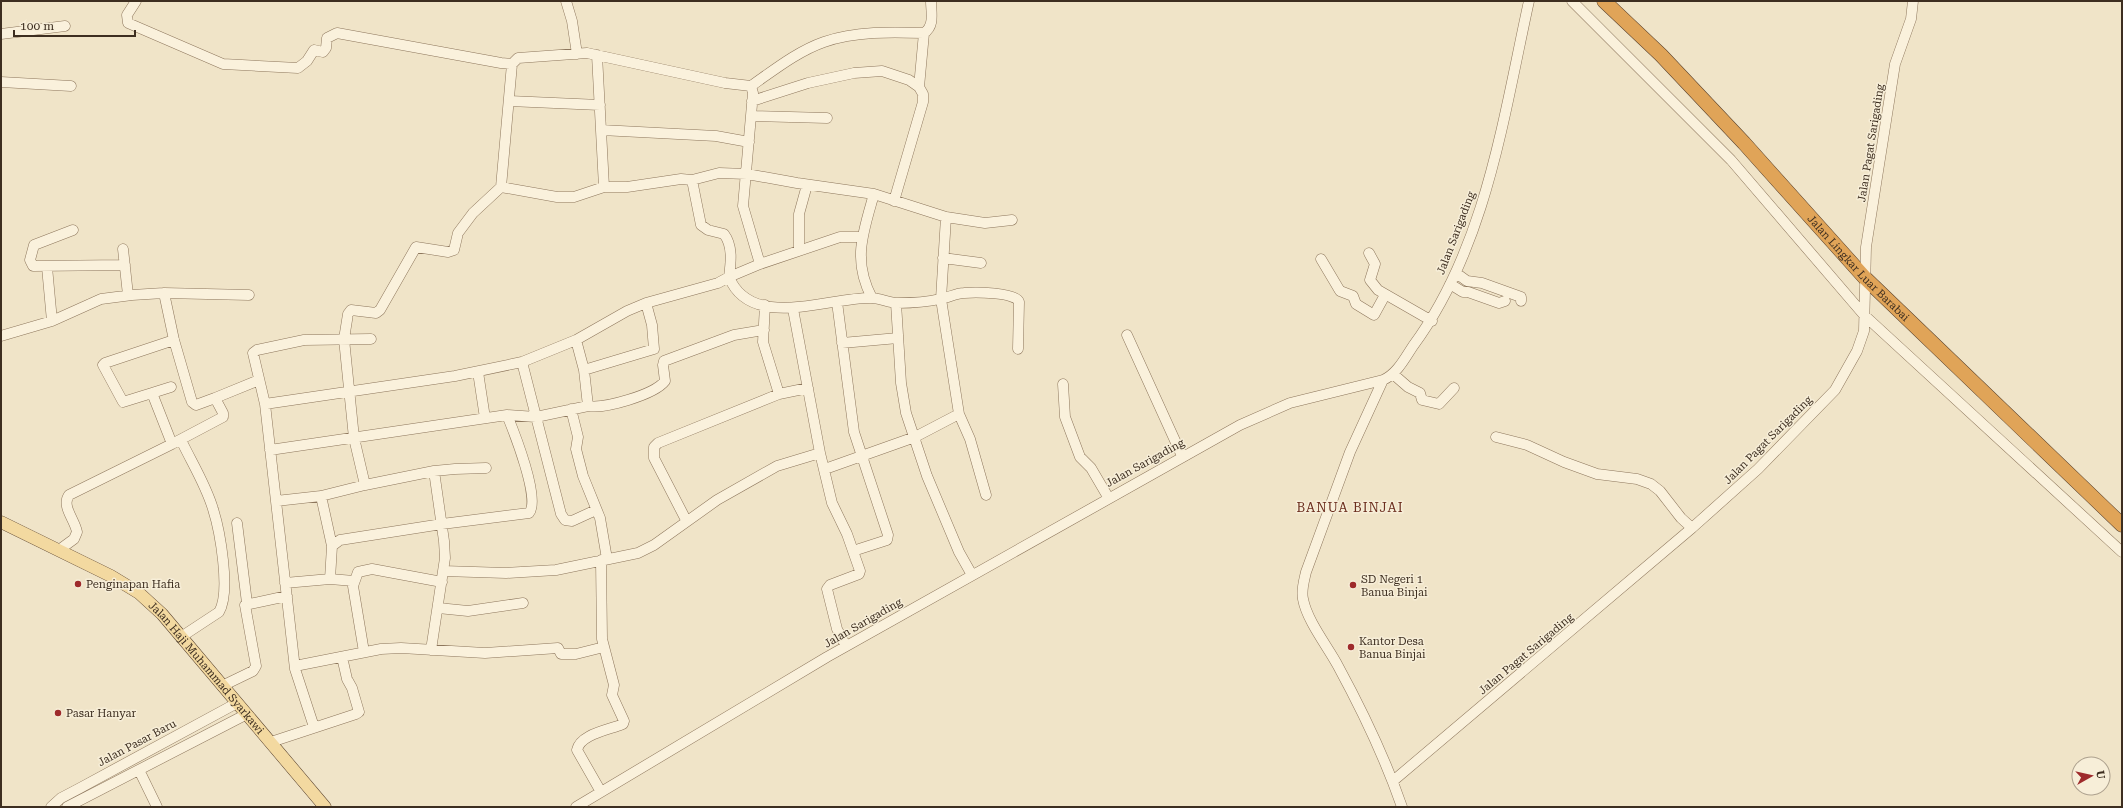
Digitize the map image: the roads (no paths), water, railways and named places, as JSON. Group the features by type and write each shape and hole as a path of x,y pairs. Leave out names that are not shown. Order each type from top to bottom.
{"highway":[{"name":"Jalan Lingkar Luar Barabai","path":"1604,1 1661,55 1744,143 1865,278 2122,525"}],"main road":[{"name":"Jalan Haji Muhammad Syarkawi","path":"1,522 111,576 139,593 162,614 325,807"}],"street":[{"path":"136,1 127,15 128,23 222,64 298,68 307,61 314,50 323,52 326,48 327,38 337,32 512,64"},
{"path":"566,1 572,21 577,54"},
{"path":"365,485 354,438 348,392 345,334 348,314 353,310 378,312 416,247 448,252 454,250 458,233 473,213 501,187 512,64 518,58 577,54 597,55 718,82 751,86 799,54 824,42 864,34 924,33 928,30 932,22 931,1"},
{"name":"Jalan Sarigading","path":"576,807 846,646 1108,497 1240,425 1290,403 1383,380 1393,374 1432,321 1456,273 1493,170 1529,1"},
{"path":"1572,1 1731,160 1864,315 2122,552"},
{"name":"Jalan Pagat Sarigading","path":"1393,781 1692,528 1758,469 1834,390 1857,351 1864,331 1866,247 1895,64 1911,19 1913,1"},
{"path":"1,34 65,26"},
{"path":"919,87 924,33"},
{"path":"597,55 604,187"},
{"path":"752,101 808,83 854,73 882,71 909,80 919,87 923,94 923,102 894,201"},
{"path":"1,82 71,86"},
{"path":"751,86 752,101 747,174 743,189 743,206 760,264"},
{"path":"509,101 600,105"},
{"path":"751,116 826,118"},
{"path":"601,130 716,136 749,142"},
{"path":"501,187 566,198 574,197 604,187 627,187 681,179 692,180 718,173 747,174 808,185 874,194 946,216 985,223 1012,220"},
{"path":"692,180 702,225 708,230 724,234 727,240 731,256 729,277 740,295 764,305 793,309 872,298 896,303 941,299 962,293 993,293 1018,299 1020,329 1018,349"},
{"path":"799,249 799,214 808,185"},
{"path":"872,298 865,285 859,260 862,236 874,194"},
{"path":"946,216 941,299 959,414 970,439 986,495"},
{"path":"73,230 34,245 31,263 33,266 124,265"},
{"path":"265,404 478,372 522,362 576,340 626,311 646,303 718,283 729,277 799,249 840,237 862,236"},
{"path":"123,249 128,295"},
{"path":"1369,253 1375,264 1370,280 1378,290 1432,321"},
{"path":"944,258 981,263"},
{"path":"1321,258 1340,291 1353,296 1356,304 1374,315 1385,295"},
{"path":"47,267 52,321"},
{"path":"1456,273 1467,281 1482,283 1521,297 1521,301"},
{"path":"1450,284 1463,292 1468,292 1499,303 1505,301"},
{"path":"164,293 174,340 192,402 196,404 215,398 258,380"},
{"path":"1,336 52,321 101,299 128,295 164,293 249,295"},
{"path":"837,302 854,432 888,538 853,551"},
{"path":"584,370 654,349 652,325 646,303"},
{"path":"896,303 901,383 906,413 930,483 962,558 972,575"},
{"path":"764,305 764,342 779,394"},
{"path":"793,309 820,454 825,469 832,503 860,568 859,574 830,585 827,589 837,629 846,646"},
{"path":"270,450 507,415 536,417 588,406 603,406 647,393 665,381 663,367 664,361 734,335 764,330"},
{"path":"314,728 295,666 265,404 252,356 255,351 304,340 345,334 371,339"},
{"path":"1127,335 1182,456"},
{"path":"842,343 898,338"},
{"path":"171,387 123,402 103,365 105,363 174,340"},
{"path":"576,340 584,370 588,406"},
{"path":"522,362 559,508 565,520 572,521 596,510"},
{"path":"478,372 485,418"},
{"path":"1393,374 1408,387 1420,393 1422,400 1439,404 1454,388"},
{"path":"1383,380 1350,452 1306,572 1302,590 1303,600 1307,612 1338,667 1380,748 1402,807"},
{"path":"1063,384 1065,417 1080,457 1091,468 1108,497"},
{"path":"686,520 654,458 654,447 658,443 686,430 779,394 808,388"},
{"path":"152,393 176,442 214,510 219,539 225,593 223,606 219,612 181,637"},
{"path":"59,550 74,539 77,532 66,506 66,499 69,495 223,417 215,398"},
{"path":"571,409 578,437 576,449 600,518 604,559 601,623 604,647 614,685 612,695 624,723 583,739 578,744 577,750 601,792"},
{"path":"825,469 915,437 959,414"},
{"path":"332,546 340,540 531,512 532,502 530,488 519,444 507,415"},
{"path":"1496,437 1527,445 1564,462 1597,474 1637,479 1651,484 1660,491 1680,518 1692,528"},
{"path":"444,571 506,573 556,570 638,553 654,545 686,520 717,500 777,466 820,454"},
{"path":"276,501 321,496 365,485 434,472 455,469 486,468"},
{"path":"431,650 444,571 444,541 434,472"},
{"path":"321,496 332,546 330,579"},
{"path":"222,686 253,671 256,666 245,605 247,603 237,523"},
{"path":"364,652 353,586 358,572 372,569 442,582"},
{"path":"285,583 330,579 354,581"},
{"path":"247,603 287,596"},
{"path":"438,608 468,611 523,603"},
{"path":"295,666 364,652 401,648 485,653 558,648 561,654 576,654 604,647"},
{"path":"271,742 359,712 352,688 347,679 342,657"},
{"name":"Jalan Pasar Baru","path":"51,807 61,798 237,703"},
{"path":"67,807 248,714"},
{"path":"149,750 156,761"},
{"path":"139,770 157,807"},
{"path":"80,788 90,807"}],"place":[{"name":"Penginapan Hafia","path":"78,584"},
{"name":"SD Negeri 1 Banua Binjai","path":"1353,585"},
{"name":"Kantor Desa Banua Binjai","path":"1351,647"},
{"name":"Pasar Hanyar","path":"58,713"}],"district":[{"name":"BANUA BINJAI","path":"1350,507"}]}
